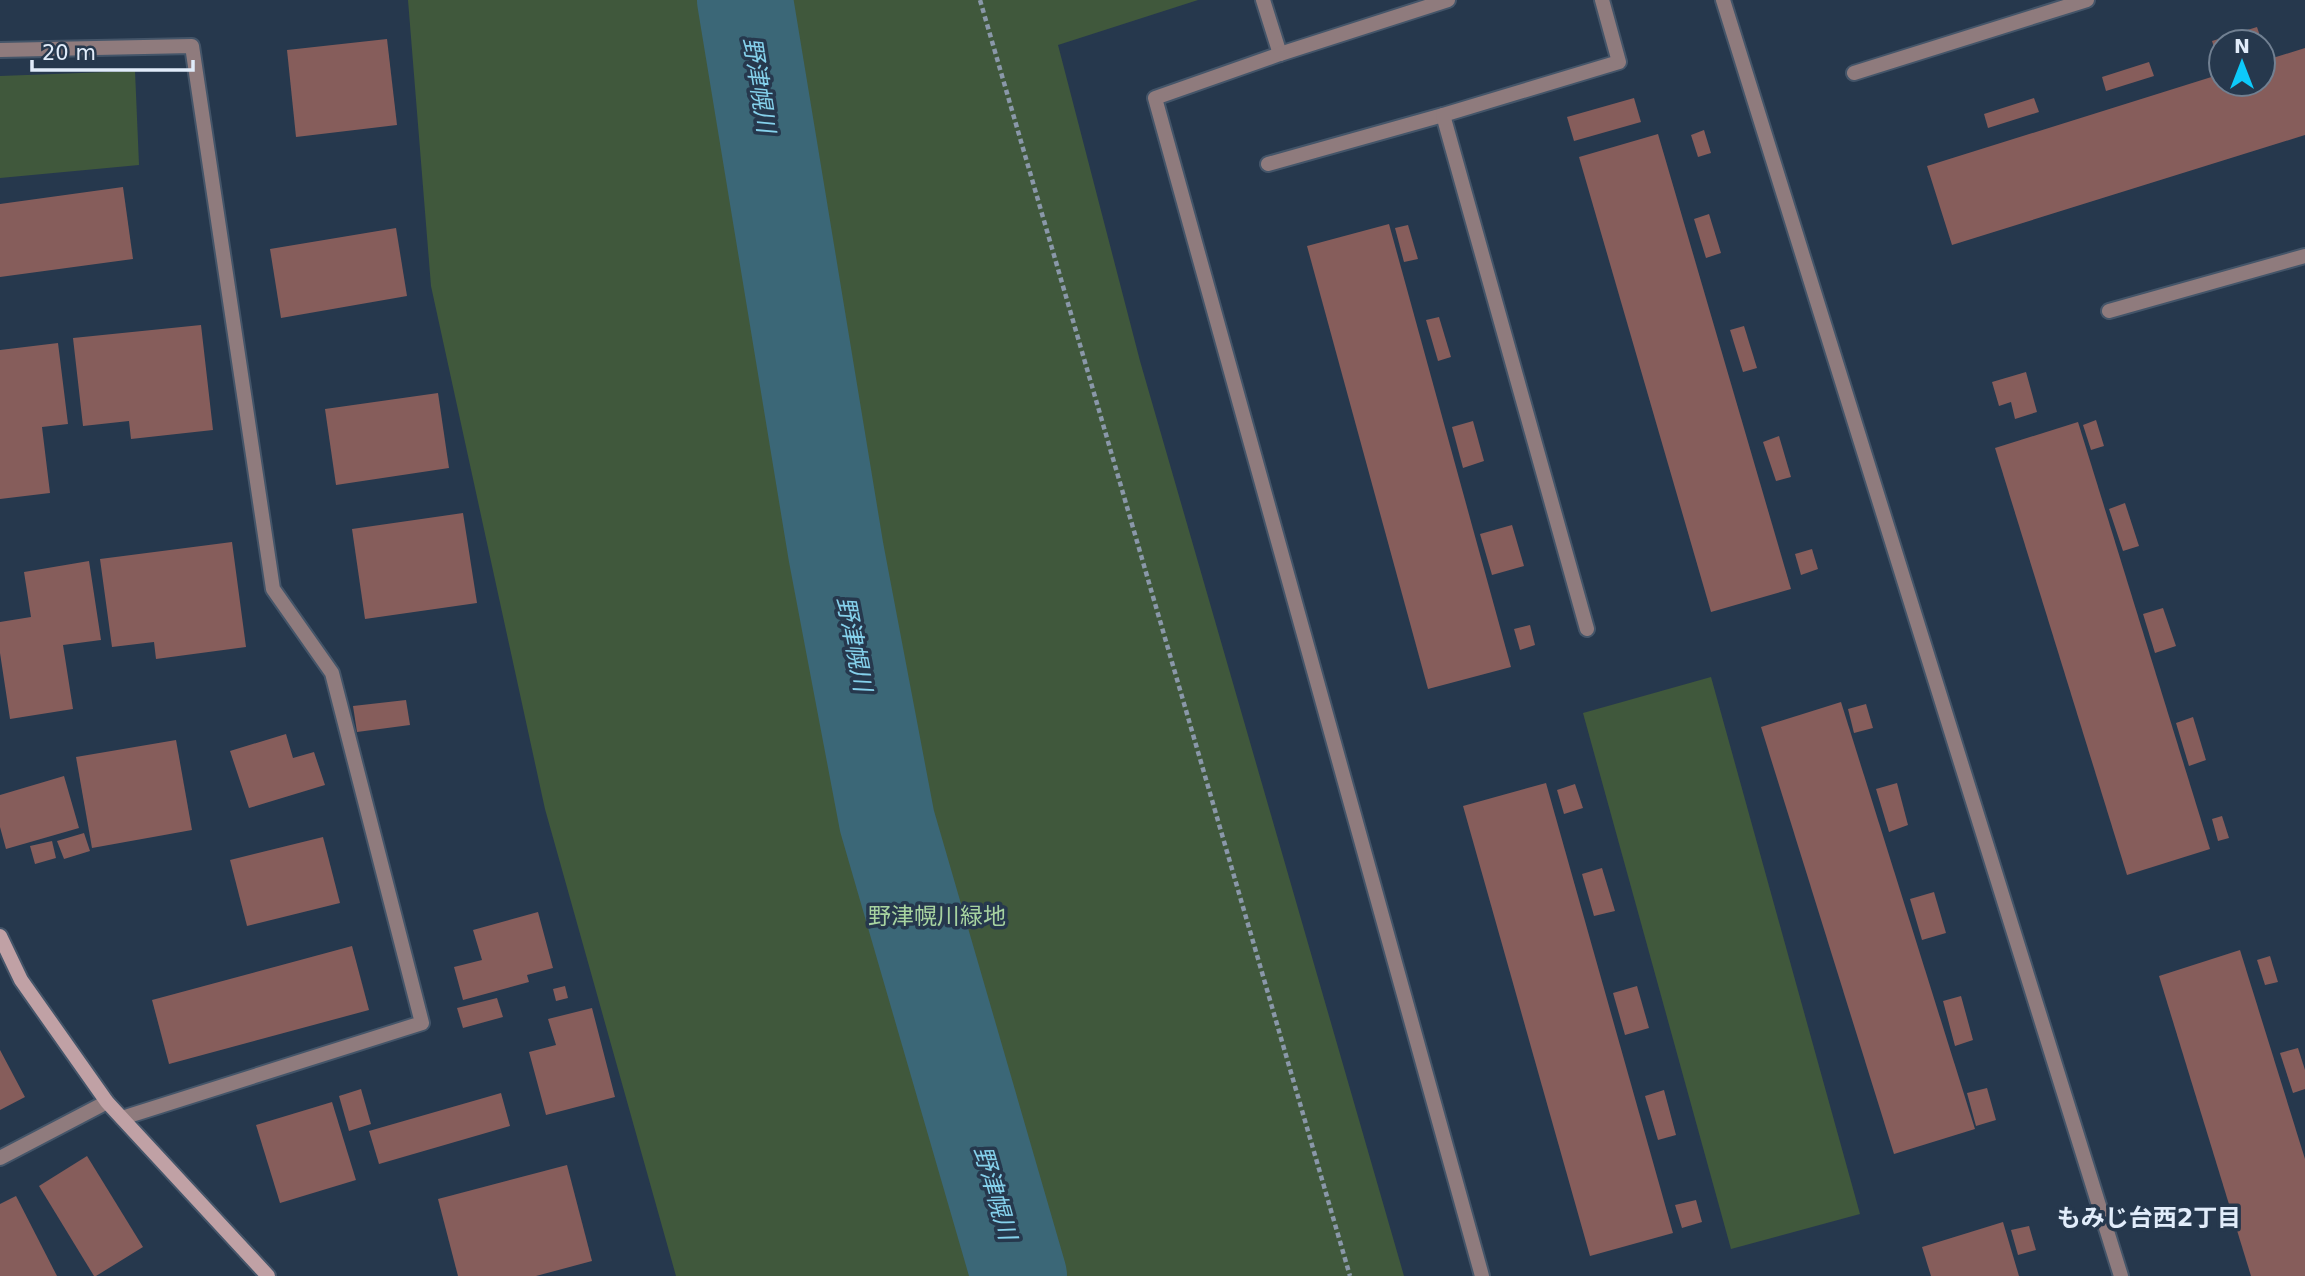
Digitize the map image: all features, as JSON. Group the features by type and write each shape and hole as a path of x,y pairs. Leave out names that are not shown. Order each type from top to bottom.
{"street":[{"path":"1263,0 1280,54"},
{"path":"1448,0 1155,98 1482,1276"},
{"path":"1268,164 1619,62 1602,0"},
{"path":"1723,0 2120,1276"},
{"path":"1854,73 2087,0"},
{"path":"0,50 192,46 273,589 332,673 422,1023 122,1118"},
{"path":"1443,115 1587,629"},
{"path":"2109,311 2305,256"},
{"path":"0,936 22,980 107,1102 268,1276"},
{"path":"0,1158 107,1102"}],"path":[{"path":"980,0 1350,1276"}],"green space":[{"name":"野津幌川緑地","path":"408,0 1198,0 1058,45 1140,361 1404,1276 676,1276 545,809 431,286"},
{"path":"135,71 139,165 0,178 0,76"},
{"path":"1711,677 1860,1214 1731,1249 1583,713"}],"building":[{"path":"387,39 397,125 296,137 287,50"},
{"path":"2305,48 2305,135 1952,245 1927,166 2207,78 2207,98 2277,98 2277,57"},
{"path":"2149,62 2154,76 2106,91 2102,77"},
{"path":"1634,98 1641,122 1574,141 1567,117"},
{"path":"2034,98 2039,112 1988,128 1984,114"},
{"path":"1704,130 1711,153 1698,157 1691,135"},
{"path":"1658,134 1791,589 1711,612 1579,157"},
{"path":"123,187 133,259 0,277 0,204"},
{"path":"1709,214 1721,253 1706,258 1694,219"},
{"path":"1389,224 1511,667 1428,689 1307,246"},
{"path":"1408,225 1418,259 1404,262 1395,228"},
{"path":"396,228 407,296 281,318 270,249"},
{"path":"1439,317 1451,357 1438,361 1426,320"},
{"path":"201,325 213,430 131,439 129,421 83,426 73,338"},
{"path":"1744,326 1757,368 1743,372 1730,330"},
{"path":"58,343 68,424 42,427 50,493 0,499 0,350"},
{"path":"2026,372 2037,412 2015,419 2011,402 1999,406 1992,382"},
{"path":"438,393 449,468 336,485 325,409"},
{"path":"2096,420 2104,446 2091,450 2083,425"},
{"path":"1473,421 1484,461 1463,468 1452,427"},
{"path":"2078,422 2210,849 2127,875 1995,448"},
{"path":"1779,436 1791,477 1776,481 1763,442"},
{"path":"2125,503 2139,546 2123,551 2109,509"},
{"path":"463,513 477,603 365,619 352,529"},
{"path":"1512,525 1524,566 1492,575 1480,534"},
{"path":"232,542 246,647 156,659 154,642 112,647 100,559"},
{"path":"1812,549 1818,569 1801,575 1795,554"},
{"path":"89,561 101,640 63,645 73,709 10,719 0,653 0,622 31,617 24,572"},
{"path":"2163,608 2176,646 2155,653 2143,614"},
{"path":"1530,625 1535,645 1520,650 1514,629"},
{"path":"406,700 410,725 357,732 353,706"},
{"path":"1841,702 1975,1129 1894,1154 1761,727"},
{"path":"1866,704 1873,728 1854,733 1848,709"},
{"path":"2193,717 2206,760 2189,766 2176,723"},
{"path":"286,734 293,758 314,752 325,785 249,808 230,751"},
{"path":"176,740 192,830 92,848 76,757"},
{"path":"64,776 79,828 6,849 0,827 0,795"},
{"path":"1546,783 1673,1233 1590,1256 1463,806"},
{"path":"1897,783 1908,825 1889,832 1876,789"},
{"path":"1575,784 1583,808 1564,814 1557,790"},
{"path":"2222,816 2229,838 2218,841 2212,819"},
{"path":"84,833 90,851 64,859 57,841"},
{"path":"323,837 340,903 247,926 230,860"},
{"path":"52,841 56,858 35,864 30,846"},
{"path":"1602,868 1615,911 1594,916 1582,874"},
{"path":"1934,892 1946,933 1922,940 1910,899"},
{"path":"538,912 553,968 527,975 529,982 463,1000 454,967 482,960 473,930"},
{"path":"352,946 369,1010 169,1064 152,1000"},
{"path":"2240,950 2305,1159 2305,1276 2251,1276 2159,976"},
{"path":"2270,956 2278,982 2265,985 2257,960"},
{"path":"565,986 568,998 556,1001 553,989"},
{"path":"1637,986 1649,1028 1625,1035 1613,993"},
{"path":"1961,996 1973,1040 1955,1046 1943,1001"},
{"path":"497,998 503,1017 463,1028 457,1008"},
{"path":"592,1008 615,1097 546,1115 529,1052 556,1045 548,1019"},
{"path":"2298,1048 2305,1070 2305,1089 2293,1093 2280,1053"},
{"path":"0,1050 25,1097 0,1110"},
{"path":"1987,1088 1996,1120 1976,1126 1967,1093"},
{"path":"361,1089 371,1124 349,1131 339,1096"},
{"path":"1664,1090 1676,1135 1658,1140 1645,1096"},
{"path":"501,1093 510,1126 379,1164 369,1131"},
{"path":"332,1102 356,1180 280,1203 256,1125"},
{"path":"87,1156 143,1247 96,1276 39,1186"},
{"path":"567,1165 592,1261 536,1276 458,1276 438,1199"},
{"path":"16,1196 57,1276 0,1276 0,1204"},
{"path":"1696,1200 1702,1222 1682,1228 1675,1205"},
{"path":"2003,1222 2019,1276 1931,1276 1922,1247"},
{"path":"2029,1226 2036,1250 2018,1255 2011,1230"}],"waterway":[{"name":"野津幌川","path":"745,0 836,552 887,821 1019,1276"}],"district":[{"name":"もみじ台西2丁目","path":"2149,1218"}]}
